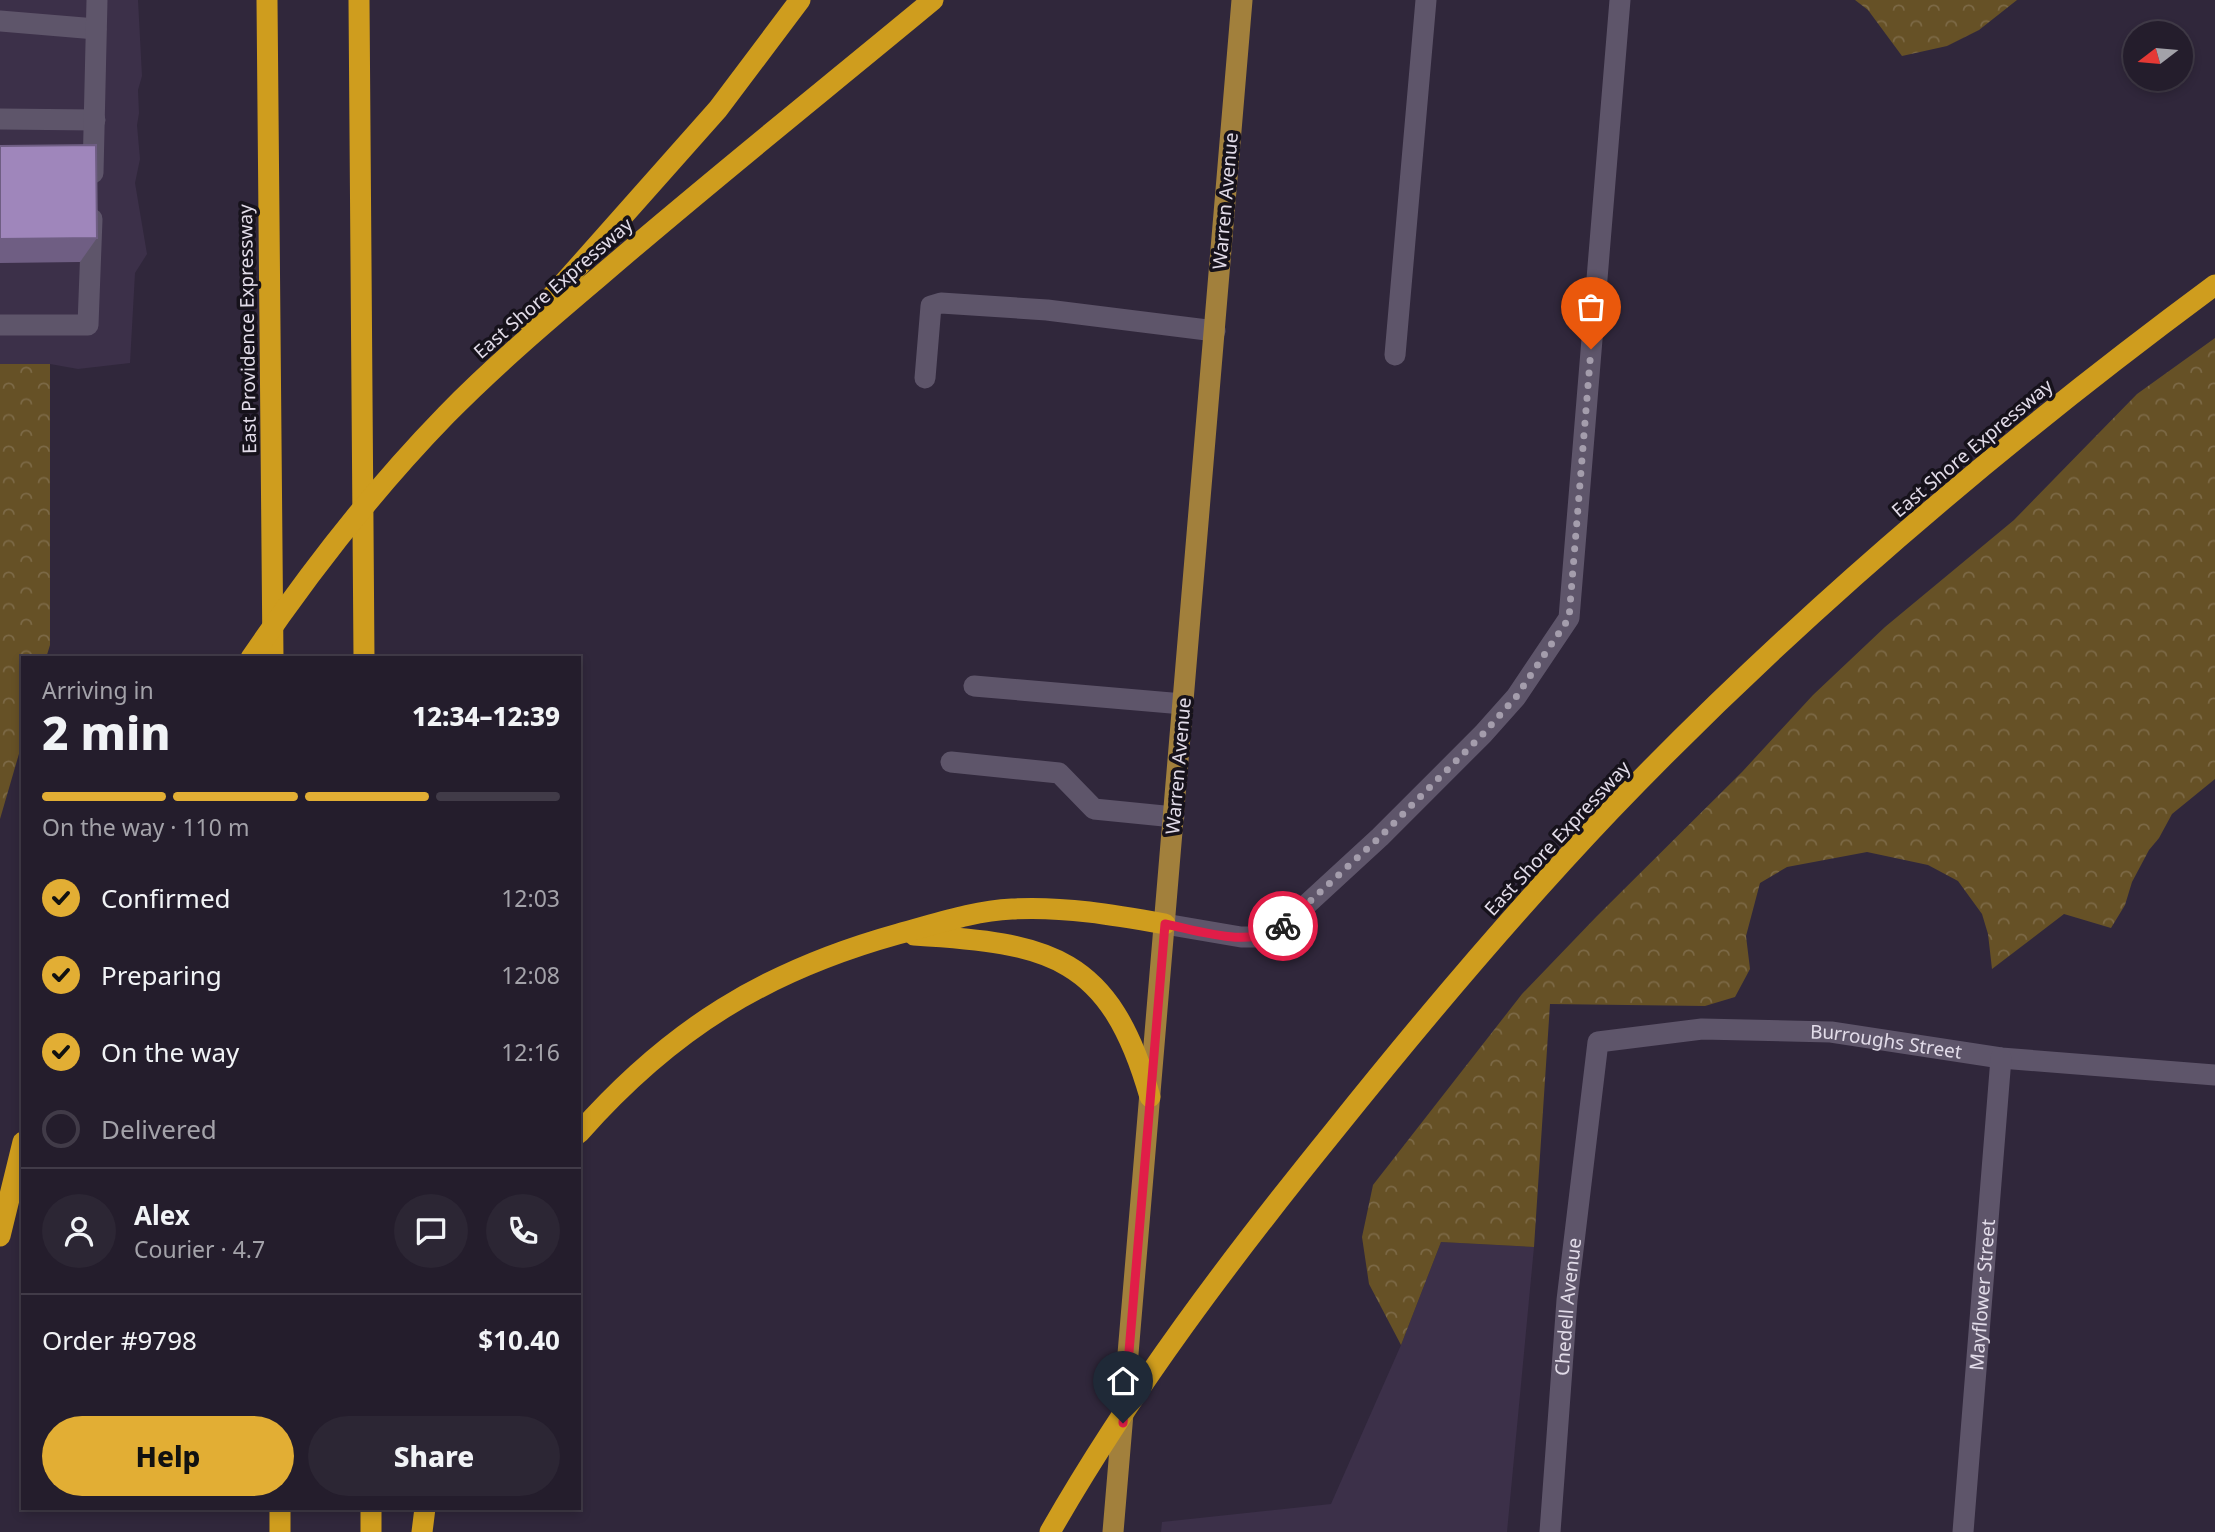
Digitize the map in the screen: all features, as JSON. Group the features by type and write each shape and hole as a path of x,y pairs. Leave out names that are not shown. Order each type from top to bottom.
{"highway":[{"name":"East Providence Expressway","path":"267,0 272,656"},
{"path":"359,0 364,656"},
{"path":"447,413 718,109 800,0"},
{"name":"East Shore Expressway","path":"252,656 309,574 351,521 447,413 548,320 648,234 933,0"},
{"name":"East Shore Expressway","path":"1050,1532 1108,1434 1302,1170 1447,992 1564,862 1656,765 1858,574 1967,478 2215,285"},
{"path":"581,1131 644,1066 720,1009 777,977 866,942 955,917 1012,909 1109,914 1165,924"},
{"path":"898,934 962,938 1013,945 1055,958 1102,994 1124,1025 1140,1061 1150,1097"},
{"path":"0,1236 21,1150"},
{"path":"280,1510 280,1532"},
{"path":"371,1510 371,1532"},
{"path":"422,1532 425,1510"}],"main road":[{"name":"Warren Avenue","path":"1114,1532 1242,0"}],"street":[{"path":"0,325 88,325 97,0"},
{"path":"1395,355 1426,0"},
{"path":"1165,924 1232,936 1255,937 1269,934 1289,921 1380,837 1483,734 1516,697 1569,618 1620,0"},
{"path":"0,21 96,29"},
{"path":"0,119 95,120"},
{"path":"925,378 931,306 941,303 1047,310 1214,331"},
{"path":"974,686 1183,704"},
{"path":"951,762 1059,773 1094,809 1174,817"},
{"name":"Burroughs Street","path":"1592,1083 1598,1042 1702,1029 1831,1032 2001,1058 2215,1075"},
{"name":"Mayflower Street","path":"1964,1532 2001,1058"},
{"name":"Chedell Avenue","path":"1550,1532 1567,1300 1592,1083"}],"shaded area":[{"path":"0,0 138,0 142,76 138,90 137,125 140,159 135,183 147,254 135,273 130,363 78,369 50,364 0,364"},
{"path":"1441,1242 1534,1247 1507,1532 1161,1532 1162,1522 1331,1504 1401,1345"}],"green space":[{"path":"1855,0 2017,0 1979,30 1947,46 1902,56 1868,10"},
{"path":"2215,338 2215,779 2172,814 2149,850 2132,882 2125,905 2111,928 2064,914 1992,969 1988,934 1982,914 1958,881 1928,865 1867,852 1787,867 1760,883 1746,936 1750,969 1735,997 1705,1006 1550,1004 1534,1247 1441,1242 1401,1345 1369,1284 1362,1237 1373,1185 1522,994 1742,772 1813,695 1885,627 2014,520 2137,394"},
{"path":"0,364 50,364 50,645 47,656 21,656 21,747 0,819"}],"building":[{"path":"96,145 97,238 0,239 0,146"}],"way so far":[{"path":"1283,926 1380,837 1483,734 1516,697 1569,618 1591,349"}],"route":[{"path":"1123,1423 1165,924 1241,937 1269,934 1283,926"}]}
